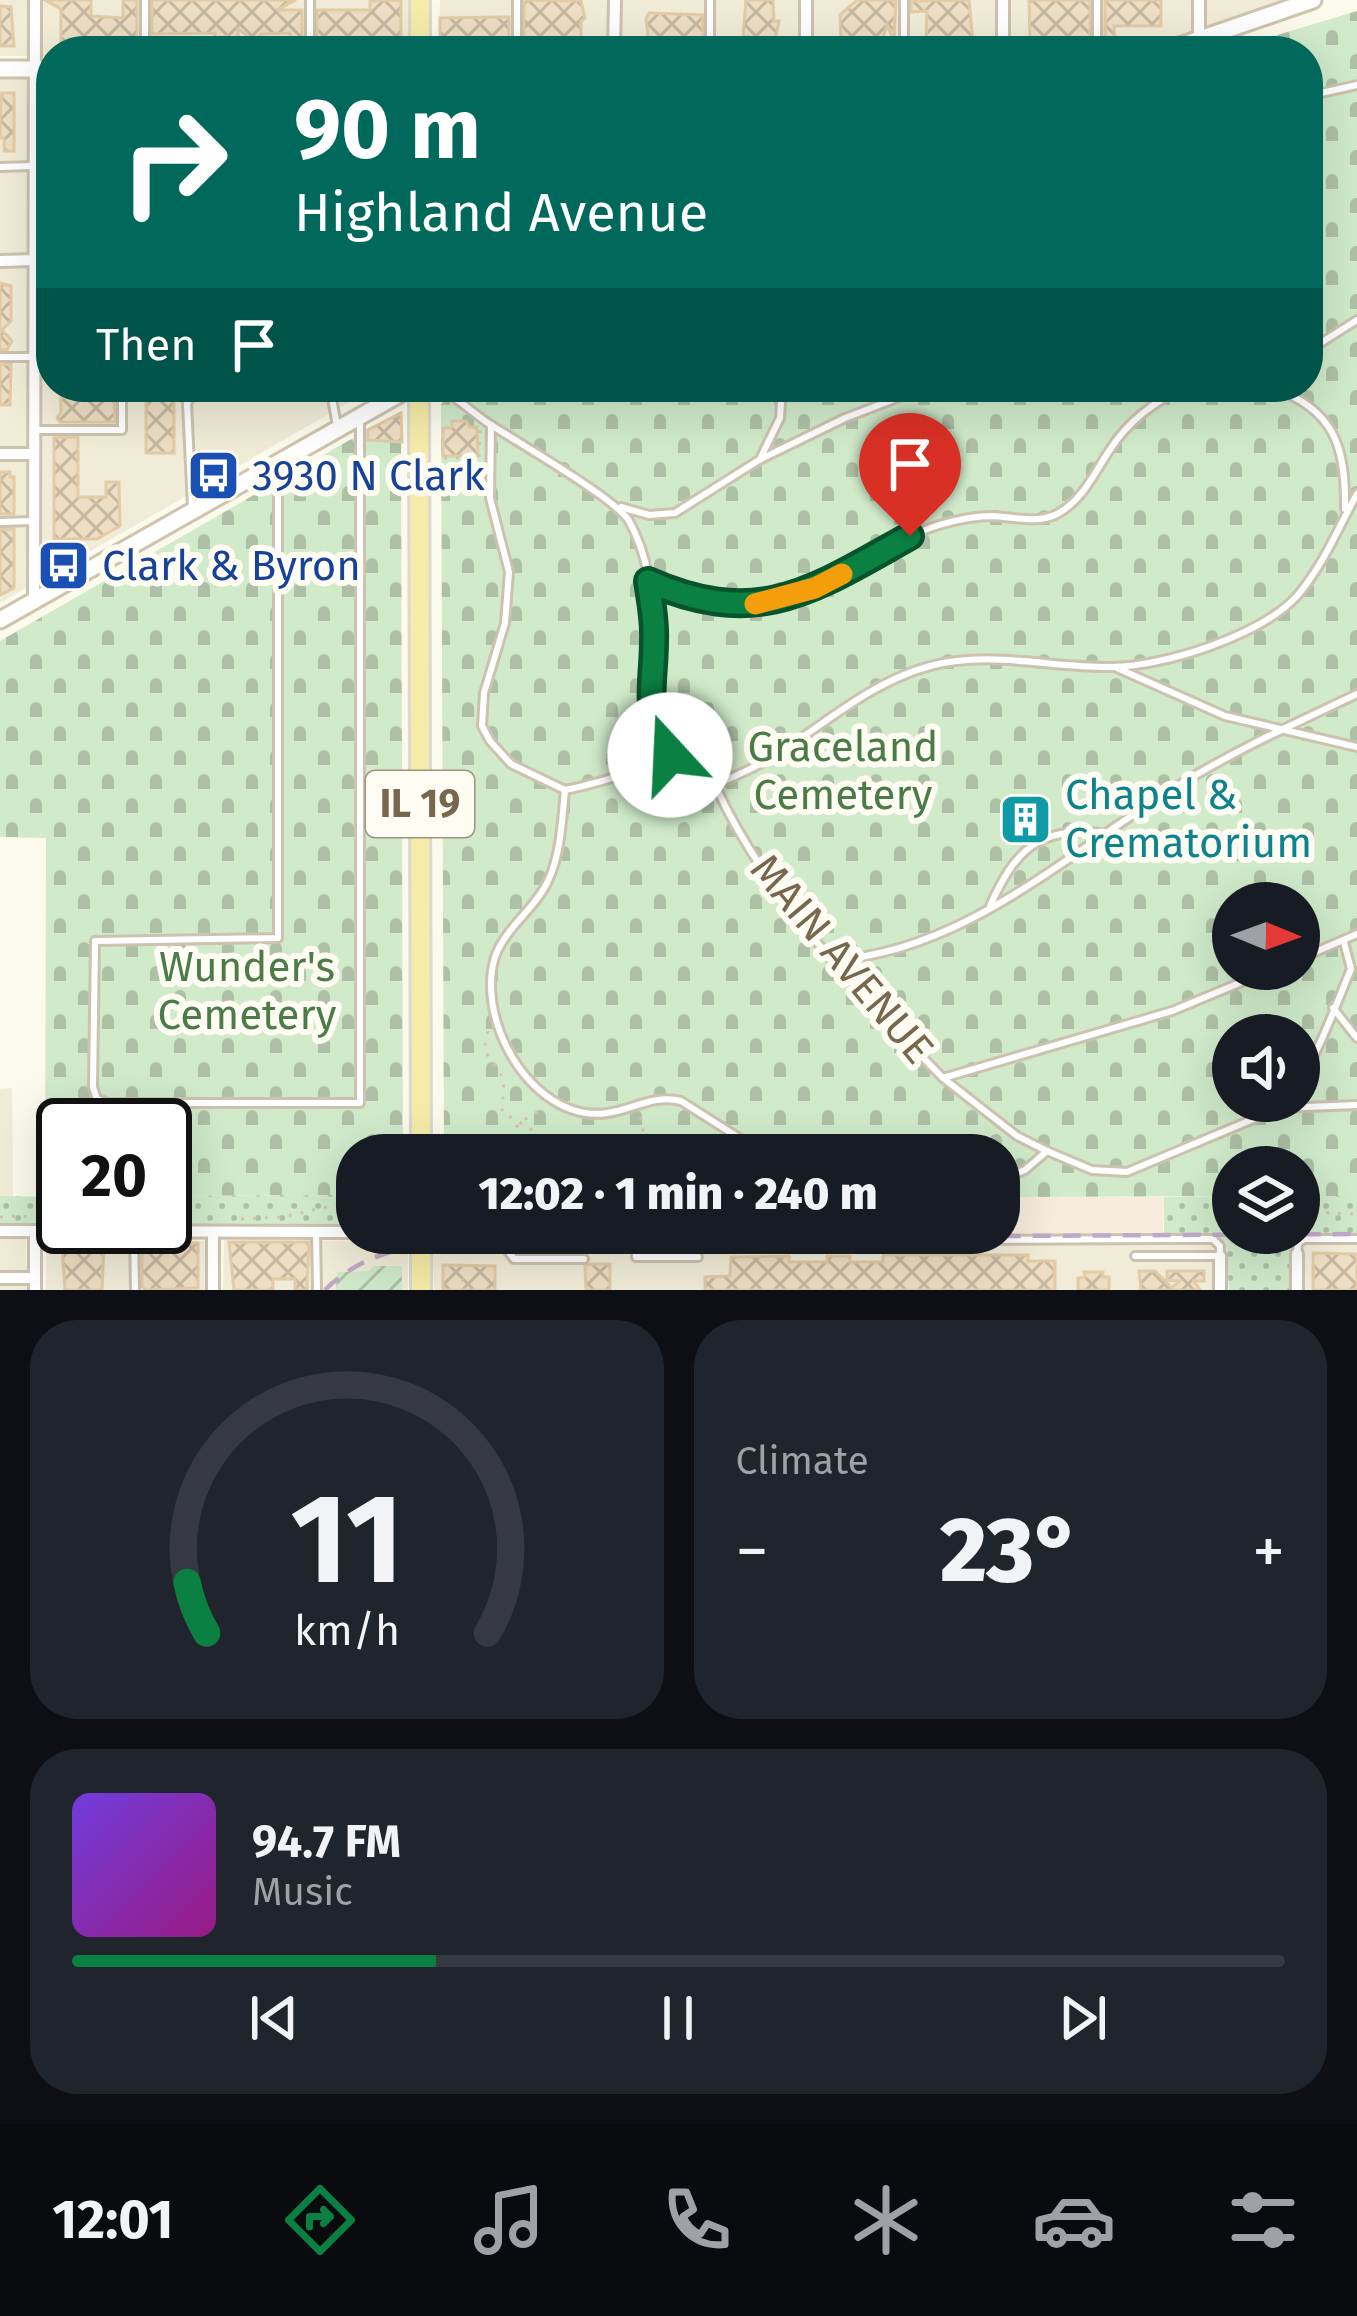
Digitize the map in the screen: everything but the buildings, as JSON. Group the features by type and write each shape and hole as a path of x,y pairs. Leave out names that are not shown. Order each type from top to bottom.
{"main road":[{"path":"420,0 420,36"},
{"path":"1202,36 1313,0"},
{"path":"0,69 36,69"},
{"path":"0,620 387,402"},
{"name":"IL 19","path":"416,402 421,1134"},
{"path":"421,1254 421,1290"}],"street":[{"path":"35,0 39,36"},
{"path":"614,36 615,0"},
{"path":"806,0 806,36"},
{"path":"1003,0 1003,36"},
{"path":"1199,0 1199,36"},
{"path":"34,601 36,112"},
{"path":"0,261 35,260"},
{"path":"0,454 33,454"},
{"path":"0,1231 35,1231 35,1284 0,1278"},
{"path":"192,1232 336,1232"},
{"path":"213,1232 213,1290"},
{"path":"1297,1254 1297,1290"},
{"path":"1220,1256 1220,1290"}],"lane":[{"path":"145,0 145,36"},
{"path":"310,0 310,36"},
{"path":"517,0 517,36"},
{"path":"710,0 710,36"},
{"path":"904,0 904,36"},
{"path":"1096,36 1097,0"},
{"path":"1323,93 1357,85"},
{"path":"0,167 35,166"},
{"path":"1323,342 1357,320"},
{"path":"0,357 34,357"},
{"path":"32,430 122,430 122,402"},
{"path":"188,402 193,511"},
{"path":"332,402 337,429"},
{"path":"460,402 618,506 649,515 675,513 759,460 887,402"},
{"path":"759,460 780,418 781,402"},
{"path":"648,581 717,604 772,601 815,588 938,525 988,516 1031,519 1055,515 1089,485 1125,429 1155,402"},
{"path":"1305,402 1330,426 1343,466 1346,515"},
{"path":"278,463 278,938 95,941 93,1087 97,1099 360,1102 360,416"},
{"path":"491,425 490,498 509,572 505,623 484,693 482,726 511,764 565,790 637,770 683,771 715,785 764,762 848,704 924,668 970,659 1114,667 1197,650 1281,610 1315,573 1357,494"},
{"path":"618,506 638,540 648,581 655,644 650,707 661,742 683,771"},
{"path":"0,522 33,521"},
{"path":"1114,667 1206,709 1357,747"},
{"path":"833,960 908,948 990,906 1177,786 1357,694"},
{"name":"MAIN AVENUE","path":"715,785 758,863 833,960 943,1078 1172,1011 1222,990"},
{"path":"565,790 548,880 502,942 494,961 498,1022 509,1052 535,1086 573,1110 614,1114 667,1097 733,1134"},
{"path":"990,906 1013,865 1034,842 1055,833 1106,833"},
{"path":"1320,951 1357,934"},
{"path":"1320,1046 1333,1008 1354,971 1344,942"},
{"path":"1333,1008 1357,1038"},
{"path":"943,1078 1017,1136 1092,1170 1126,1172 1243,1122"},
{"path":"1320,1106 1357,1106"},
{"path":"1020,1172 1047,1151"},
{"path":"316,1232 317,1290"},
{"path":"1020,1240 1213,1239 1219,1243 1220,1256 1135,1256"},
{"path":"1320,1239 1357,1239"},
{"path":"134,1254 135,1290"},
{"path":"510,1254 514,1259 584,1259"},
{"path":"636,1254 698,1257"}],"path":[{"path":"444,458 479,458 480,417"},
{"path":"498,1022 485,1033 484,1050 504,1079 502,1112 533,1134"},
{"path":"513,1134 552,1099"},
{"path":"637,1107 641,1134"},
{"path":"227,1220 283,1217 336,1204"},
{"path":"1320,1213 1357,1214"},
{"path":"0,1217 36,1216"},
{"path":"192,1218 201,1221"},
{"path":"462,1279 471,1281 471,1290"}],"shaded area":[{"path":"0,0 408,0 409,36 36,36 36,56 0,56"},
{"path":"440,0 1282,0 1179,36 439,36"},
{"path":"0,78 36,78 36,402 350,402 0,603"},
{"path":"12,1088 13,1196 0,1196 0,1089"},
{"path":"1020,1197 1164,1197 1163,1235 1020,1236"},
{"path":"0,1234 26,1234 27,1290 0,1290"},
{"path":"1357,1238 1357,1290 1303,1290 1304,1254 1320,1254 1320,1239"},
{"path":"1212,1239 1214,1290 434,1290 433,1254 1020,1254 1020,1240"},
{"path":"224,1240 336,1241 336,1254 408,1254 408,1290 223,1290"},
{"path":"192,1241 206,1241 206,1290 46,1290 46,1254 192,1254"}],"green space":[{"name":"Graceland Cemetery","path":"1357,11 1357,1196 1320,1196 1320,1146 1212,1146 1212,1196 1020,1197 1020,1134 444,1134 441,404 1323,402 1323,36 1274,36"},
{"name":"Wunder's Cemetery","path":"401,418 403,1134 336,1134 336,1195 192,1196 192,1098 45,1098 46,838 0,837 0,641 367,430"},
{"path":"336,1195 336,1224 192,1225 192,1196"},
{"path":"0,1196 36,1197 36,1225 0,1225"},
{"path":"1212,1196 1212,1241 1164,1239 1164,1197"},
{"path":"1320,1196 1357,1196 1357,1238 1320,1239"},
{"path":"1227,1254 1292,1254 1289,1290 1229,1290"},
{"path":"373,1266 402,1266 402,1290 336,1290 337,1272 369,1271"}],"railway":[{"path":"325,1290 371,1259 462,1239 1357,1234"}],"slow traffic":[{"path":"755,604 815,588 842,574"}],"place":[{"name":"3930 N Clark","path":"213,476"},
{"name":"Clark & Byron","path":"63,566"},
{"name":"Chapel & Crematorium","path":"1026,819"}],"route":[{"path":"670,755 653,724 650,707 655,644 648,581 717,604 772,601 815,588 910,536"}]}
